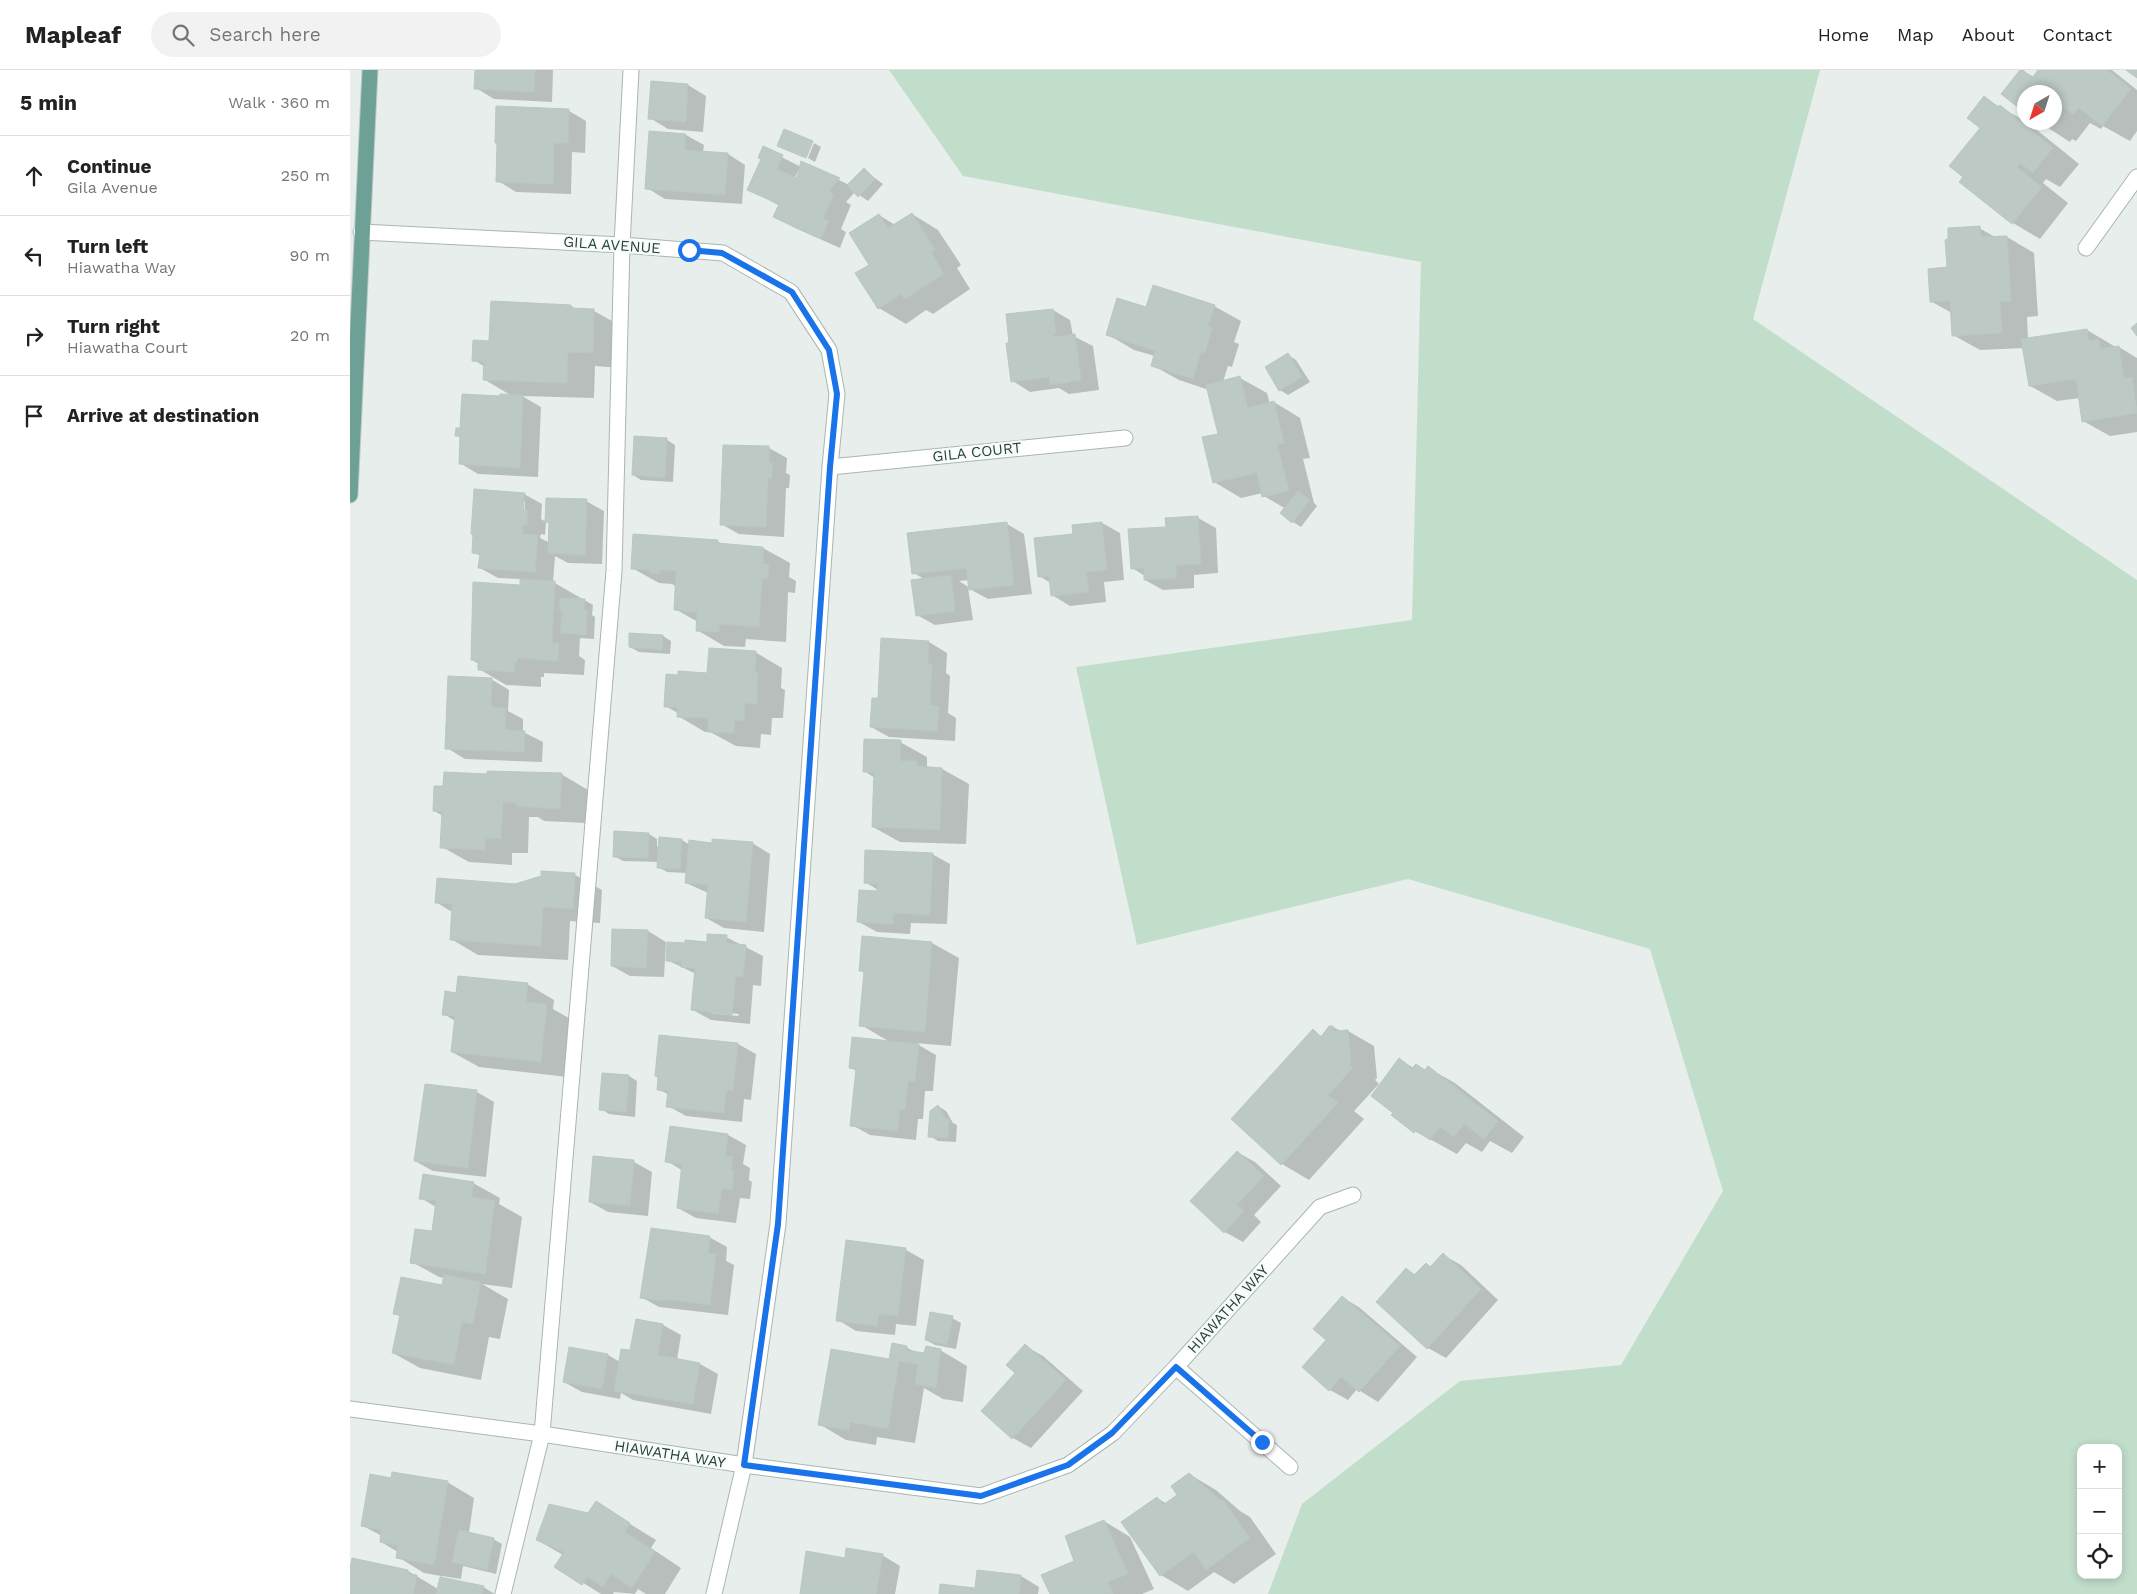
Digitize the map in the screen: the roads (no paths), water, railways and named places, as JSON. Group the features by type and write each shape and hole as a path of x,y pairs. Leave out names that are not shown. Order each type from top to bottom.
{"main road":[{"path":"350,495 370,70"}],"street":[{"path":"503,1594 542,1434 614,571 622,245 631,70"},
{"path":"2086,248 2137,177"},
{"name":"GILA AVENUE","path":"361,232 622,245 722,253 792,292 829,350 837,394 830,467 778,1224 744,1465 714,1594"},
{"name":"GILA COURT","path":"830,467 1125,438"},
{"name":"HIAWATHA WAY","path":"350,1409 542,1434 744,1465 981,1496 1068,1465 1112,1433 1176,1367 1320,1207 1354,1195"},
{"path":"1176,1367 1290,1467"}]}
